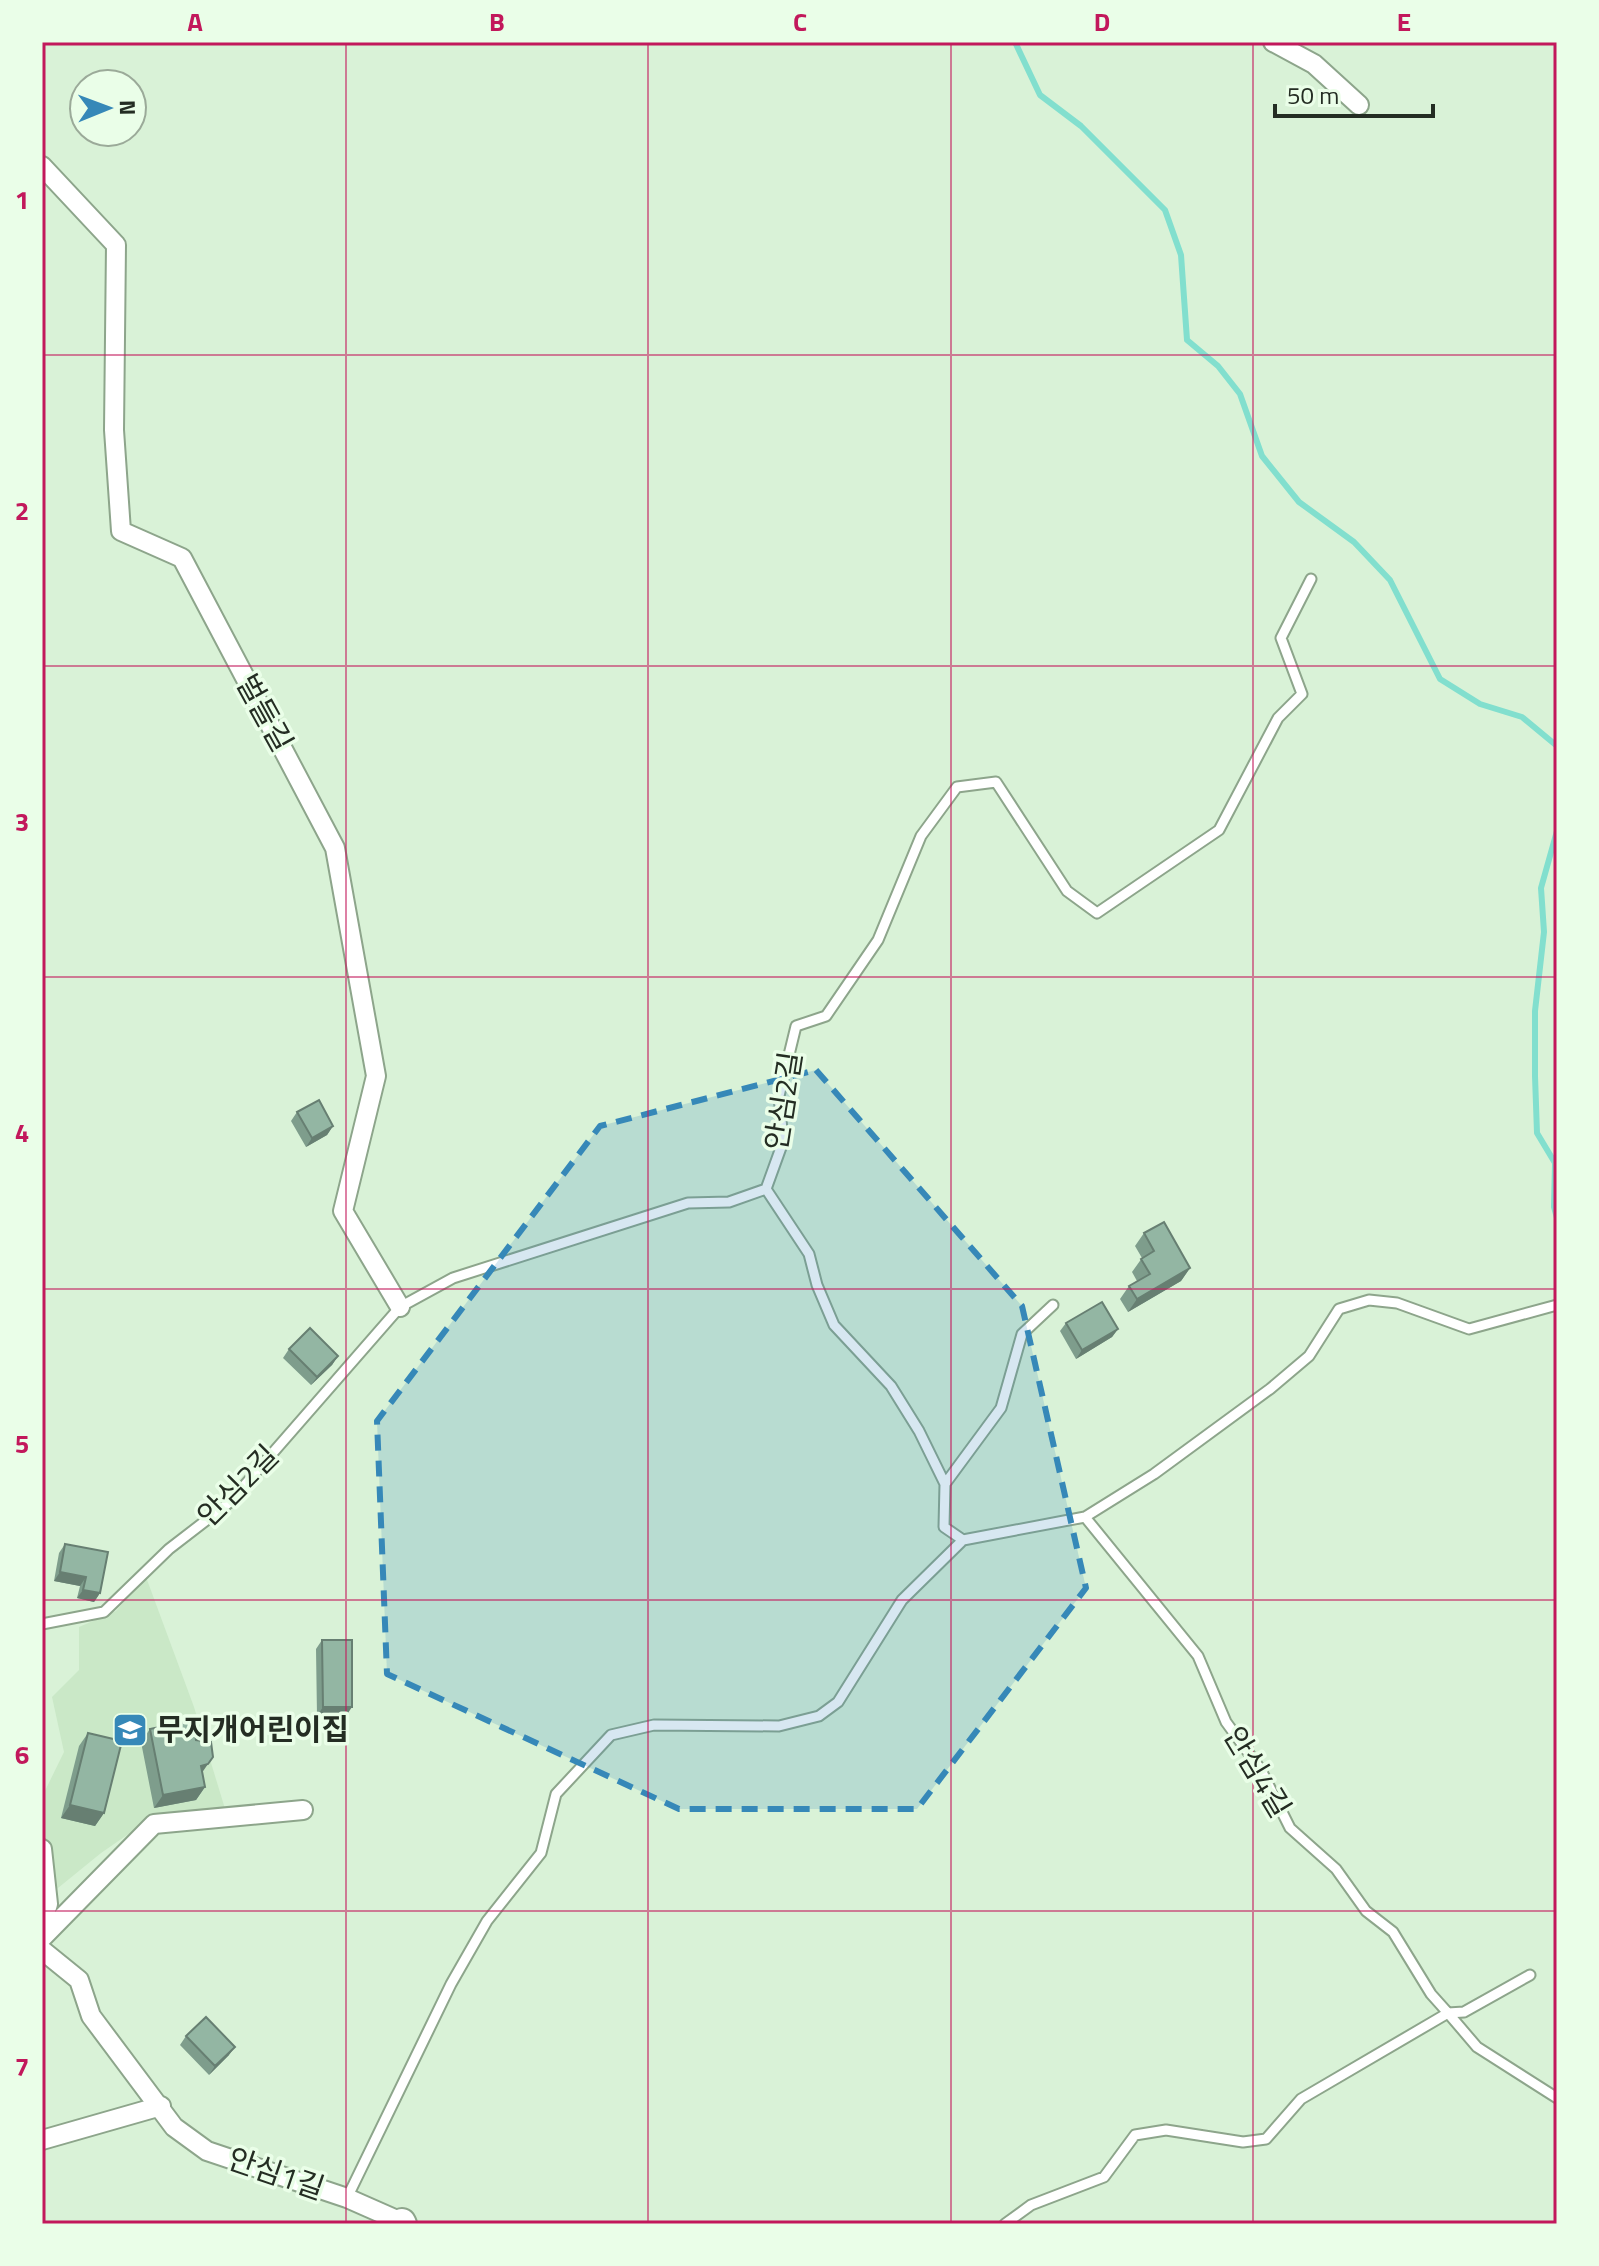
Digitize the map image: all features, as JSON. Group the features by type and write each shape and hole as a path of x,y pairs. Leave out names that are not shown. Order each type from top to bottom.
{"street":[{"path":"1273,42 1314,64 1359,105"},
{"name":"벌들길","path":"42,166 116,245 114,430 121,531 182,558 335,848 376,1076 343,1211 400,1307"},
{"path":"42,1938 154,1824 303,1810"},
{"path":"42,1849 48,1904 42,1923"},
{"name":"안심1길","path":"42,1950 79,1980 91,2016 174,2127 207,2151 347,2198 403,2223"},
{"path":"42,2140 161,2106"}],"lane":[{"name":"안심2길","path":"42,1624 104,1612 169,1549 230,1502 400,1307 468,1273 688,1203 729,1202 766,1189 783,1142 779,1096 796,1026 826,1016 878,940 921,836 957,787 996,782 1067,891 1097,913 1219,830 1278,718 1302,694 1281,638 1311,579"},
{"path":"766,1189 809,1254 817,1285 834,1325 891,1386 919,1431 945,1484 944,1527 963,1540"},
{"path":"347,2198 451,1984 487,1921 541,1853 556,1794 583,1761 611,1735 654,1725 779,1726 819,1716 838,1702 902,1600 963,1540 1085,1517 1154,1474 1270,1389 1309,1356 1339,1309 1369,1300 1397,1303 1469,1329 1556,1307"},
{"path":"945,1484 1001,1408 1022,1334 1053,1305"},
{"name":"안심4길","path":"1085,1517 1198,1656 1226,1722 1261,1770 1290,1828 1336,1869 1366,1911 1393,1932 1431,1994 1477,2047 1557,2098"},
{"path":"1005,2224 1031,2205 1104,2177 1135,2135 1166,2130 1243,2142 1266,2139 1301,2099 1448,2013 1464,2012 1530,1975"}],"highlighted area":[{"path":"816,1070 1022,1306 1086,1588 917,1809 679,1809 387,1674 377,1421 600,1126"}],"shaded area":[{"name":"무지개어린이집","path":"146,1577 194,1707 226,1812 143,1824 101,1853 42,1901 42,1797 64,1752 52,1697 79,1670 79,1627 116,1611"}],"building":[{"path":"319,1100 333,1126 312,1138 297,1112"},
{"path":"1164,1222 1190,1268 1137,1299 1129,1286 1150,1274 1141,1259 1154,1251 1144,1233"},
{"path":"1102,1302 1118,1329 1082,1350 1066,1323"},
{"path":"310,1328 338,1356 317,1377 289,1349"},
{"path":"65,1544 108,1552 100,1593 83,1590 86,1577 60,1572"},
{"path":"322,1640 352,1640 352,1707 323,1707"},
{"path":"193,1720 196,1740 211,1742 213,1757 208,1764 201,1766 205,1787 163,1795 150,1729"},
{"path":"88,1733 122,1741 104,1813 70,1805"},
{"path":"206,2017 235,2047 215,2066 186,2036"}],"waterway":[{"path":"1015,42 1040,95 1081,126 1165,210 1181,255 1187,340 1218,366 1240,394 1262,456 1299,502 1354,542 1390,580 1440,679 1480,704 1522,717 1557,746"},
{"path":"1557,831 1541,888 1544,932 1535,1011 1537,1133 1555,1163 1554,1207 1557,1218"}],"place":[{"name":"무지개어린이집","path":"130,1730"}]}
